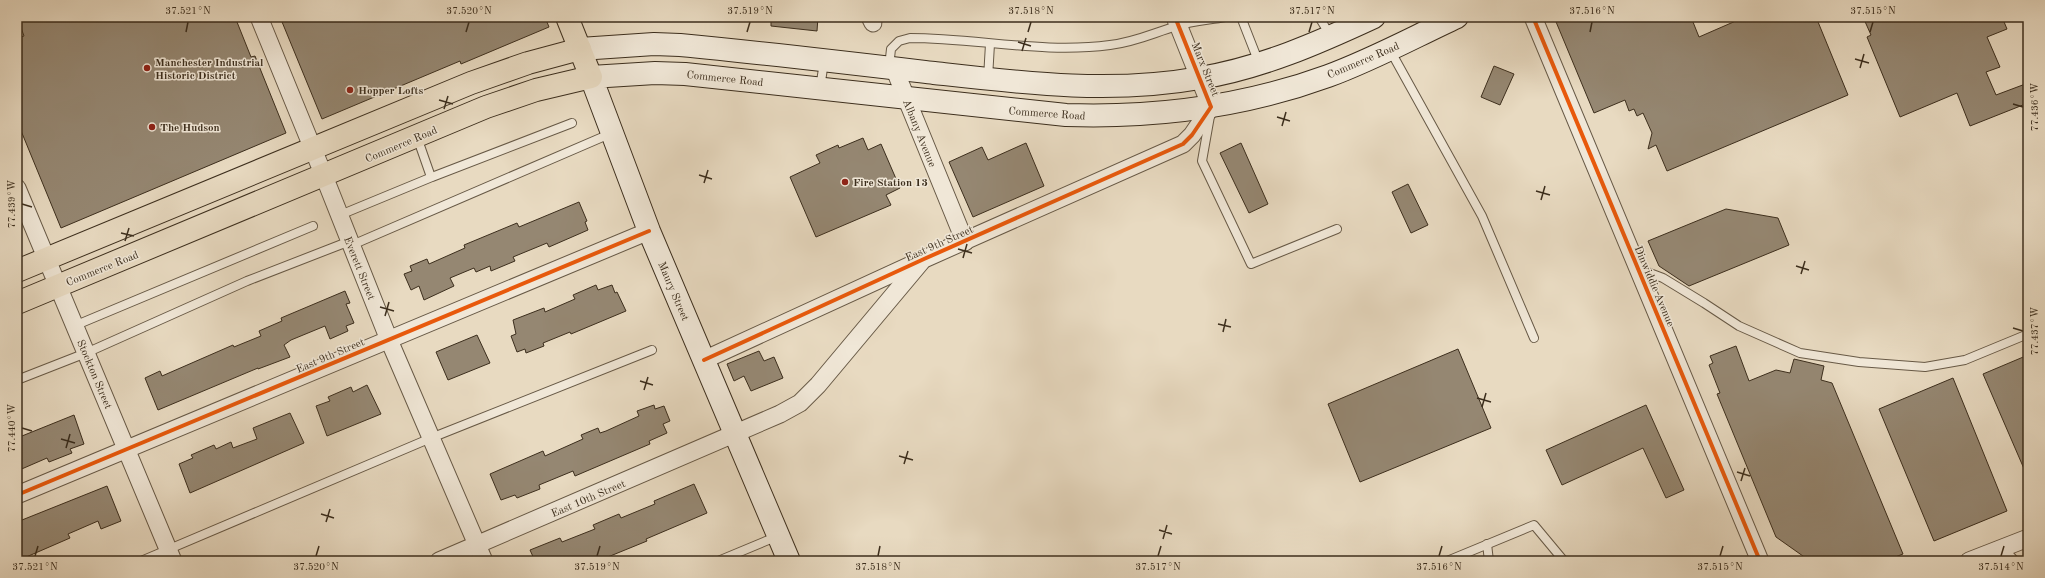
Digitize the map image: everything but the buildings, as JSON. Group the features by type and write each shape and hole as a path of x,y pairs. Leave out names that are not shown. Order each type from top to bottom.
{"main road":[{"name":"Maury Street","path":"567,17 649,231 789,561"},
{"path":"17,272 489,76 528,63 580,49 654,44 680,45 988,79 1095,87 1158,84 1200,78 1259,64 1331,37 1374,17"},
{"name":"Commerce Road","path":"17,303 516,97 591,77 685,74 1008,110 1092,116 1156,114 1211,107 1271,94 1300,85 1354,65 1457,17"}],"street":[{"name":"Everett Street","path":"258,17 313,148 389,340 481,553"},
{"name":"Dinwiddie Avenue","path":"1533,17 1760,561"},
{"name":"Marx Street","path":"1176,21 1211,107 1192,135 1183,144"},
{"name":"Albany Avenue","path":"891,68 965,242"},
{"name":"East 9th Street","path":"704,360 924,259 1183,144"},
{"name":"Stockton Street","path":"17,188 21,210 47,259 171,556"},
{"name":"East 9th Street","path":"17,495 649,231"},
{"name":"East 10th Street","path":"439,561 481,553 780,414 800,403 818,385 924,259"},
{"path":"1969,561 2028,538"}],"lane":[{"path":"891,68 890,49 899,41 910,38 1043,48 1110,45 1142,39 1176,21 1225,17"},
{"path":"1241,17 1259,64"},
{"path":"1319,17 1331,37"},
{"path":"988,79 990,44"},
{"path":"1389,49 1482,216 1534,338"},
{"path":"820,89 824,61"},
{"path":"1211,107 1202,161 1251,264 1337,229"},
{"path":"340,215 431,177 572,123"},
{"path":"17,380 86,352 202,300 351,243 612,134"},
{"path":"416,137 431,177"},
{"path":"74,326 313,226"},
{"path":"1638,269 1663,278 1704,302 1740,326 1800,353 1859,362 1925,367 1965,360 2028,334"},
{"path":"141,561 171,556 431,438 652,350"},
{"path":"1447,561 1534,525 1564,561"},
{"path":"718,561 778,535"},
{"path":"1487,544 1489,561"},
{"path":"2004,548 2015,561"}],"cycle path":[{"path":"704,360 924,259 1183,144 1192,135 1211,107 1175,17"},
{"path":"1533,17 1760,561"},
{"path":"17,495 649,231"}],"place":[{"name":"Manchester Industrial Historic District","path":"147,68"},
{"name":"Hopper Lofts","path":"350,90"},
{"name":"The Hudson","path":"152,127"},
{"name":"Fire Station 13","path":"845,182"}]}
